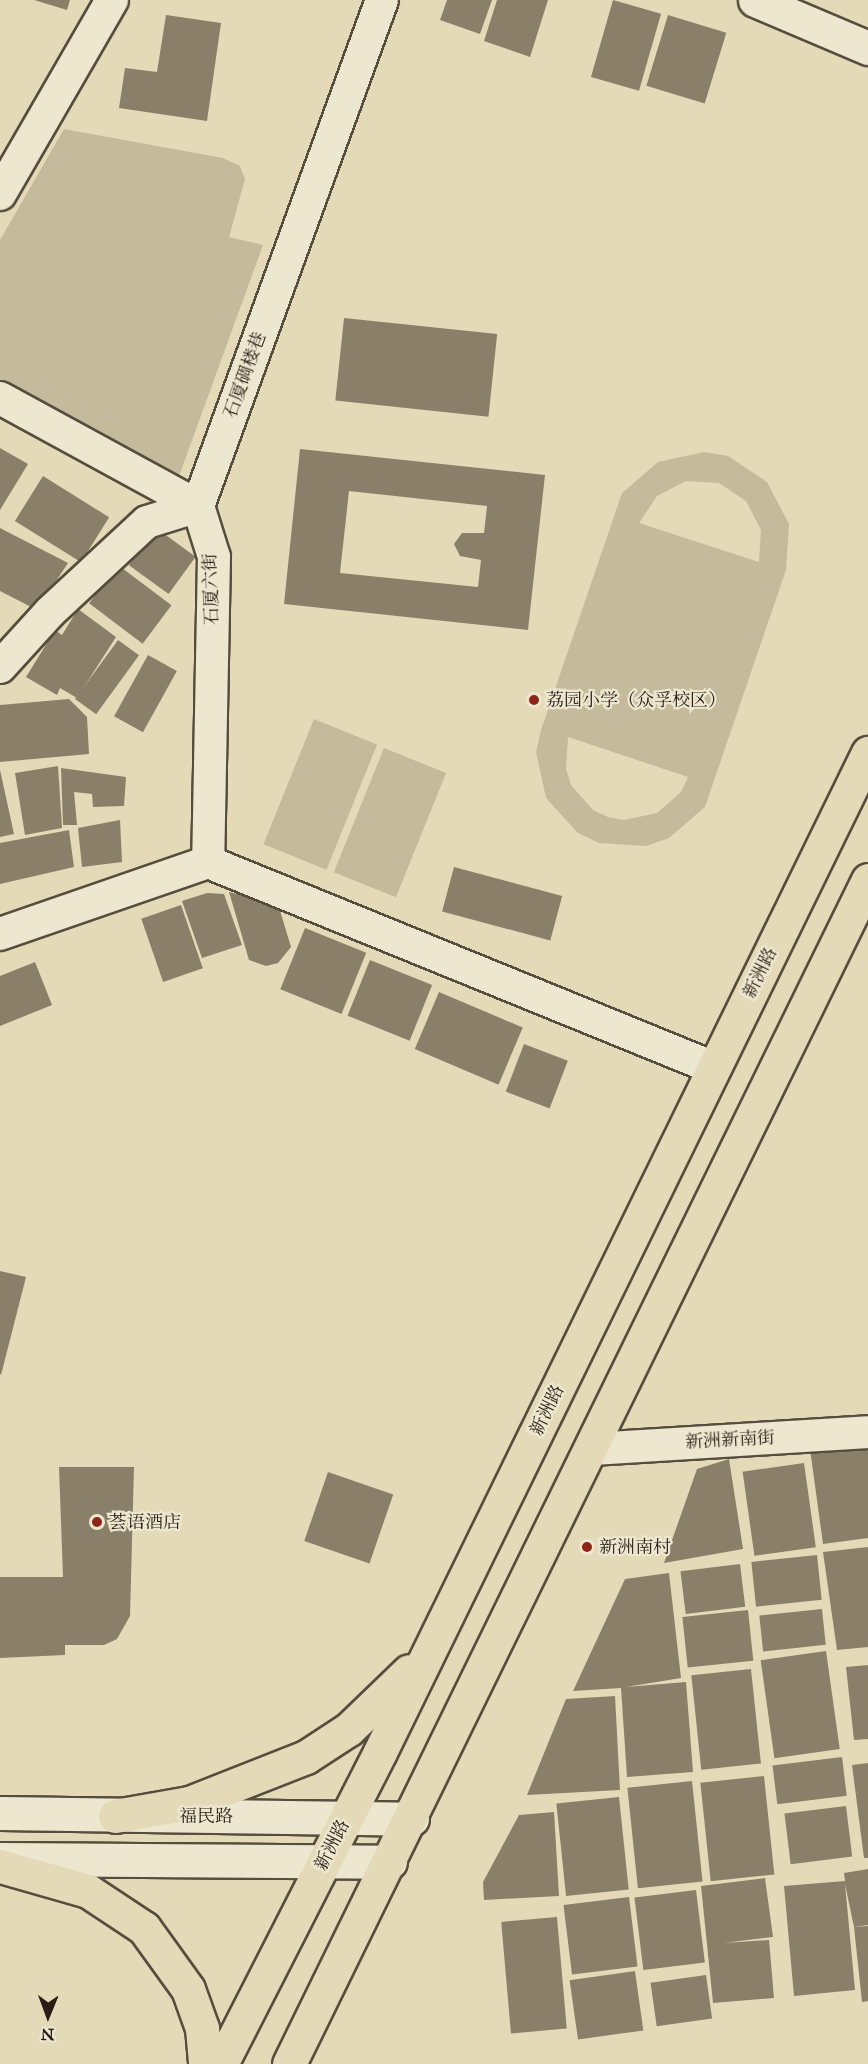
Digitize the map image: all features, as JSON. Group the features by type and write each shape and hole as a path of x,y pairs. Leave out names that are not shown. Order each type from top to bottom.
{"main road":[{"path":"754,0 868,48"},
{"name":"新洲路","path":"221,2064 429,1650 868,753"},
{"path":"289,2064 412,1819 868,880"},
{"path":"115,1816 189,1803 306,1757 349,1729 429,1650"},
{"name":"福民路","path":"0,1813 412,1819"},
{"path":"0,1859 390,1862"},
{"path":"0,1866 88,1891 144,1928 188,1989 202,2028 205,2064"}],"street":[{"path":"0,194 112,0"},
{"name":"石厦碉楼巷","path":"198,506 382,0"},
{"path":"0,398 198,506"},
{"path":"0,667 50,612 147,522 198,506"},
{"name":"石厦六街","path":"198,506 214,557 208,862"},
{"path":"0,934 208,862 714,1068"},
{"name":"新洲新南街","path":"592,1449 868,1432"}],"shaded area":[{"path":"64,129 223,158 240,166 245,179 229,237 263,245 178,479 0,383 0,240"},
{"path":"704,452 728,456 767,482 789,524 786,570 705,807 669,838 646,846 599,843 578,833 546,798 536,752 541,730 622,493 658,462","holes":["686,481 719,483 746,501 761,530 759,562 639,523 657,496","568,737 688,777 681,792 657,813 624,820 608,817 593,810 571,785 566,769"]},
{"path":"314,719 377,744 326,870 263,844"},
{"path":"384,748 446,773 396,897 334,872"}],"building":[{"path":"34,0 70,0 67,10"},
{"path":"447,0 492,0 480,34 440,20"},
{"path":"497,0 548,0 530,57 484,41"},
{"path":"613,0 661,14 639,91 591,77"},
{"path":"166,15 221,23 207,121 119,108 125,68 157,72"},
{"path":"668,15 726,33 705,104 646,86"},
{"path":"344,318 497,334 488,417 335,401"},
{"path":"0,448 28,464 0,510"},
{"path":"300,449 545,475 528,630 284,604","holes":["349,491 487,506 484,533 462,533 454,544 460,556 481,560 478,587 340,573"]},
{"path":"43,476 109,517 81,562 15,521"},
{"path":"0,528 68,563 37,610 0,591"},
{"path":"156,528 196,557 169,594 129,565"},
{"path":"118,565 172,605 143,644 89,603"},
{"path":"78,609 116,637 77,698 60,688 57,695 26,677 55,630 62,635"},
{"path":"118,640 139,655 96,714 75,699"},
{"path":"148,655 177,671 143,732 114,716"},
{"path":"69,699 87,717 89,754 0,762 0,705"},
{"path":"58,766 62,828 25,835 15,773"},
{"path":"61,768 126,777 124,806 93,807 92,794 74,792 77,825 63,825"},
{"path":"0,770 14,834 0,837"},
{"path":"120,820 122,862 82,867 78,828"},
{"path":"69,830 74,867 0,884 0,843"},
{"path":"454,867 562,896 550,940 442,911"},
{"path":"229,892 278,904 291,947 278,963 266,966 249,960"},
{"path":"207,893 224,894 242,945 202,958 182,901"},
{"path":"181,905 203,968 163,982 141,919"},
{"path":"305,928 366,953 341,1014 280,989"},
{"path":"370,960 432,985 410,1041 348,1016"},
{"path":"35,962 52,1005 0,1026 0,976"},
{"path":"439,992 523,1028 499,1085 415,1049"},
{"path":"524,1044 568,1061 550,1108 506,1092"},
{"path":"0,1271 26,1277 1,1375 0,1374"},
{"path":"868,1443 868,1538 823,1544 810,1449"},
{"path":"729,1459 743,1549 664,1563 697,1469"},
{"path":"804,1463 816,1547 754,1556 743,1472"},
{"name":"荟语酒店","path":"59,1467 134,1467 130,1616 117,1639 104,1645 65,1645 65,1655 0,1658 0,1577 63,1577"},
{"path":"328,1472 393,1494 369,1563 304,1541"},
{"path":"868,1547 868,1647 837,1650 823,1552"},
{"path":"817,1555 822,1600 756,1607 751,1562"},
{"path":"740,1564 745,1607 686,1614 680,1571"},
{"path":"669,1573 681,1678 626,1687 686,1682 693,1772 627,1777 621,1688 573,1691 625,1579"},
{"path":"822,1609 826,1645 763,1651 759,1616"},
{"path":"748,1610 753,1661 688,1668 682,1617"},
{"path":"826,1651 840,1749 774,1758 761,1660"},
{"path":"868,1665 868,1739 854,1740 846,1667"},
{"path":"751,1669 761,1763 701,1770 691,1675"},
{"path":"615,1696 620,1790 527,1795 566,1699"},
{"path":"842,1757 847,1796 777,1804 773,1766"},
{"path":"868,1763 868,1858 864,1858 852,1765"},
{"path":"764,1776 774,1874 711,1881 700,1783"},
{"path":"692,1781 703,1881 638,1888 627,1788"},
{"path":"619,1797 629,1889 566,1896 556,1804"},
{"path":"846,1806 852,1857 791,1864 784,1814"},
{"path":"554,1812 559,1896 484,1900 483,1882 519,1815"},
{"path":"868,1869 868,1925 854,1927 845,1884 855,1990 794,1996 784,1886 845,1881 844,1873"},
{"path":"765,1878 773,1937 723,1943 769,1940 774,1998 713,2003 701,1886"},
{"path":"696,1890 705,1962 643,1970 634,1898"},
{"path":"629,1897 638,1966 572,1975 563,1905"},
{"path":"557,1917 567,2029 511,2033 501,1922"},
{"path":"868,1926 868,2001 862,2002 854,1927"},
{"path":"635,1971 643,2030 578,2040 570,1980"},
{"path":"706,1975 712,2019 657,2026 651,1983"}],"place":[{"name":"荔园小学（众孚校区）","path":"534,700"},
{"name":"荟语酒店","path":"97,1522"},
{"name":"新洲南村","path":"587,1547"}]}
